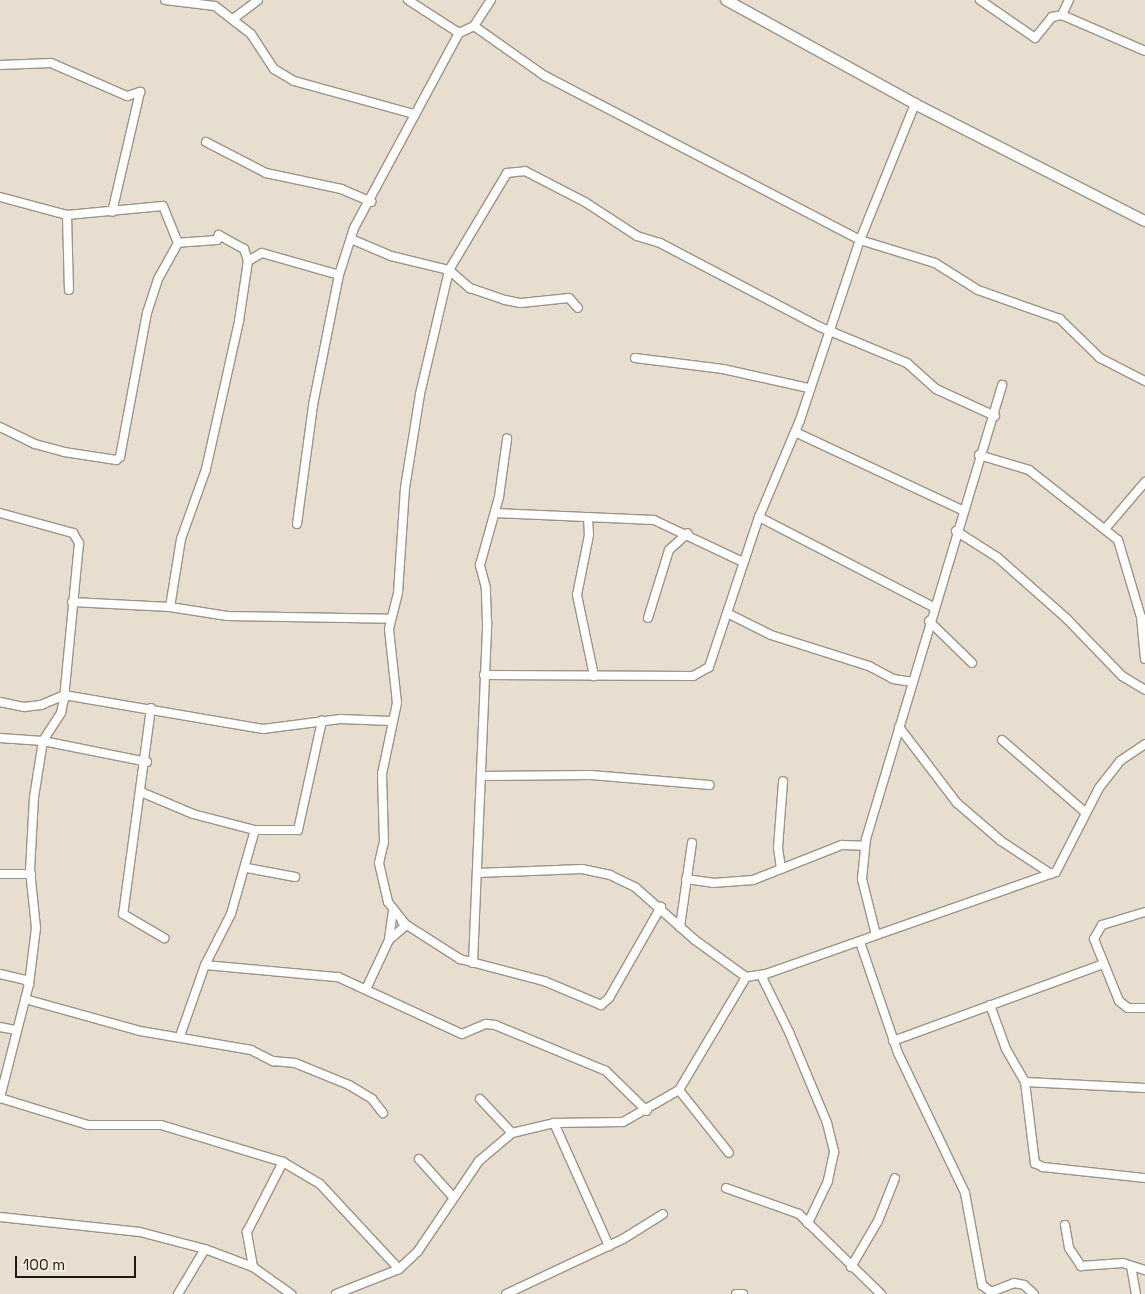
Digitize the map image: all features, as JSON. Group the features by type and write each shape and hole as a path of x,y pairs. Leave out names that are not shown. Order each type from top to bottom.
{"street":[{"path":"165,0 207,3 233,19 255,38 274,70 294,81 414,114"},
{"path":"233,19 258,0"},
{"path":"408,0 459,33"},
{"path":"297,524 313,405 339,275 351,239 414,114 459,33 474,26 491,0"},
{"path":"726,0 915,104 1145,219"},
{"path":"980,0 1035,38 1052,17 1062,15 1145,50"},
{"path":"993,8 998,0"},
{"path":"1062,15 1069,0"},
{"path":"474,26 545,76 860,240 936,263 978,290 1060,319 1100,358 1145,381"},
{"path":"0,65 51,63 127,96 140,92 112,212"},
{"path":"833,331 830,326 860,240 915,104"},
{"path":"206,142 266,173 341,189 371,202"},
{"path":"366,987 389,940 393,911 379,863 384,842 382,774 391,721 397,703 390,619 398,593 404,488 418,403 449,270 503,178 518,169 585,202 638,236 660,243 711,272 833,331 907,363 936,389 995,416"},
{"path":"1064,174 1145,219"},
{"path":"0,197 66,215 163,206 178,242"},
{"path":"66,215 69,290"},
{"path":"178,242 217,240 220,235 244,249 339,275"},
{"path":"351,239 391,256 449,270 470,288 505,300 521,303 569,298 578,308"},
{"path":"0,426 35,444 64,452 116,460 120,457 147,313 158,279 178,242"},
{"path":"170,607 181,539 206,469 239,321 248,261 244,249"},
{"path":"248,261 262,253"},
{"path":"484,675 594,676 701,674 709,666 758,517 795,432 808,388 833,331"},
{"path":"635,358 723,369 808,388"},
{"path":"876,935 862,879 865,846 933,607 979,455 995,416 1002,385"},
{"path":"795,432 962,510"},
{"path":"473,963 482,776 486,588 480,565 495,513 507,439"},
{"path":"979,455 1029,470 1105,529 1124,551 1143,625 1145,658"},
{"path":"1105,529 1145,482"},
{"path":"0,513 42,522 77,537 64,695 61,713 43,741 34,797 31,874 36,928 29,984 15,1030 0,1098 88,1125 161,1125 283,1162 320,1184 399,1269"},
{"path":"495,513 654,520 688,534 743,562"},
{"path":"588,517 590,536 577,595 594,676"},
{"path":"758,517 933,607"},
{"path":"956,531 997,557 1067,618 1122,676 1145,690"},
{"path":"648,618 670,550 688,534"},
{"path":"72,602 170,607 227,616 390,619"},
{"path":"726,613 771,635 869,666 893,679 911,682"},
{"path":"929,621 972,663"},
{"path":"0,702 33,706 50,703 64,695 151,708 263,729 322,721 391,721"},
{"path":"151,708 146,762 122,914 164,938"},
{"path":"141,792 193,814 255,830 298,830 322,721"},
{"path":"899,727 957,802 1001,841 1051,874"},
{"path":"0,738 43,741 146,762"},
{"path":"1002,740 1086,813"},
{"path":"478,873 596,870 623,880 661,907 680,927 746,977 761,975 1051,874 1062,866 1086,813 1109,775 1133,750 1145,744"},
{"path":"482,776 591,775 710,785"},
{"path":"781,869 778,848 783,781"},
{"path":"180,1036 205,965 231,914 246,868 255,830"},
{"path":"680,927 692,843"},
{"path":"686,879 734,882 781,869 842,845 865,846"},
{"path":"246,868 295,877"},
{"path":"0,874 31,874"},
{"path":"393,911 406,926 473,963 544,981 601,1005 609,998 661,907"},
{"path":"1145,912 1098,928 1094,939 1103,964 1123,1006 1145,1008"},
{"path":"389,940 406,926"},
{"path":"860,942 893,1041 965,1192 982,1285 991,1292 1014,1283 1024,1285 1034,1294"},
{"path":"893,1041 1103,964"},
{"path":"205,965 304,971 366,987 462,1034 490,1023 574,1055 606,1071 647,1111"},
{"path":"0,974 26,980 29,984"},
{"path":"761,975 789,1032 826,1123 834,1152 835,1162 808,1223"},
{"path":"336,1294 399,1269 418,1251 479,1161 512,1132 554,1123 618,1123 647,1111 679,1090 746,977"},
{"path":"26,999 140,1030 251,1050 272,1061 295,1063 349,1085 372,1099 383,1113"},
{"path":"990,1005 1006,1049 1026,1082 1035,1163 1043,1167 1145,1178"},
{"path":"0,1027 15,1030"},
{"path":"1026,1082 1145,1088"},
{"path":"679,1090 729,1153"},
{"path":"480,1098 512,1132"},
{"path":"554,1123 609,1246"},
{"path":"419,1159 454,1198"},
{"path":"253,1268 247,1232 283,1162"},
{"path":"851,1267 878,1221 895,1178"},
{"path":"726,1188 799,1214 880,1294"},
{"path":"506,1294 609,1246 663,1214"},
{"path":"0,1217 140,1232 205,1249 253,1268 290,1294"},
{"path":"1065,1225 1069,1248 1081,1266 1123,1263 1145,1270"},
{"path":"178,1294 205,1249"},
{"path":"1131,1266 1136,1294"},
{"path":"736,1294 743,1294"}]}
